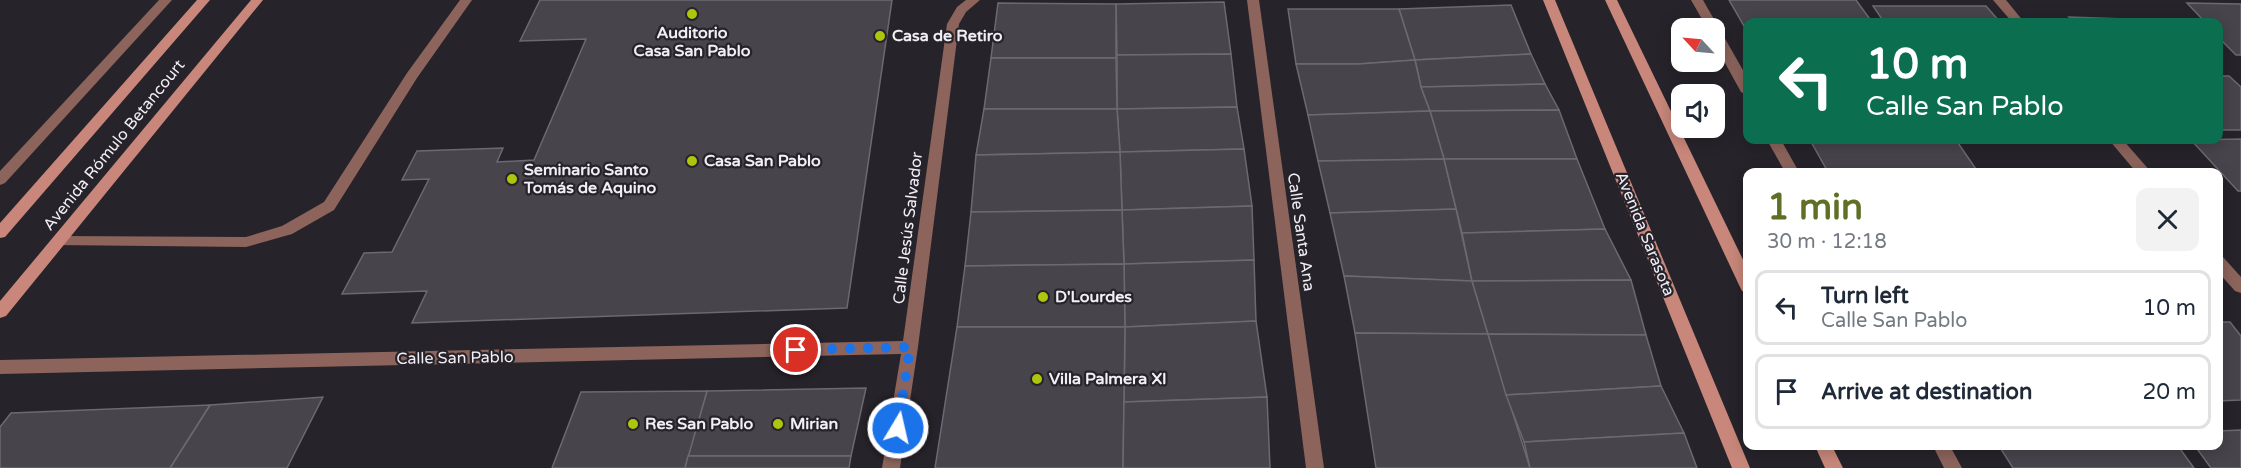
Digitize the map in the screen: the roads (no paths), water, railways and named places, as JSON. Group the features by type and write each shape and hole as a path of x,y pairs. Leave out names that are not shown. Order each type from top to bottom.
{"main road":[{"name":"Avenida Rómulo Betancourt","path":"0,233 204,0"},
{"name":"Avenida Rómulo Betancourt","path":"0,312 257,0"},
{"name":"Avenida Sarasota","path":"1549,0 1741,468"},
{"path":"1611,0 1743,277"},
{"path":"1825,450 1834,468"}],"street":[{"path":"0,180 166,0"},
{"path":"59,240 246,242 287,230 329,206 412,76 466,0"},
{"name":"Calle Jesús Salvador","path":"891,468 910,347 953,24 961,10 974,0"},
{"name":"Calle Santa Ana","path":"1253,0 1315,468"},
{"path":"1698,0 1708,18"},
{"path":"1999,0 2015,18"},
{"path":"1725,50 1743,83"},
{"path":"1776,144 1790,168"},
{"path":"2120,144 2140,168"},
{"path":"2223,267 2241,287"},
{"name":"Calle San Pablo","path":"0,368 910,347"},
{"path":"1943,450 1953,468"}],"place":[{"name":"Auditorio Casa San Pablo","path":"692,14"},
{"name":"Casa de Retiro","path":"880,36"},
{"name":"Casa San Pablo","path":"692,161"},
{"name":"Seminario Santo Tomás de Aquino","path":"512,179"},
{"name":"D'Lourdes","path":"1043,297"},
{"name":"Villa Palmera XI","path":"1037,379"},
{"name":"Res San Pablo","path":"633,424"},
{"name":"Mirian","path":"778,424"}]}
